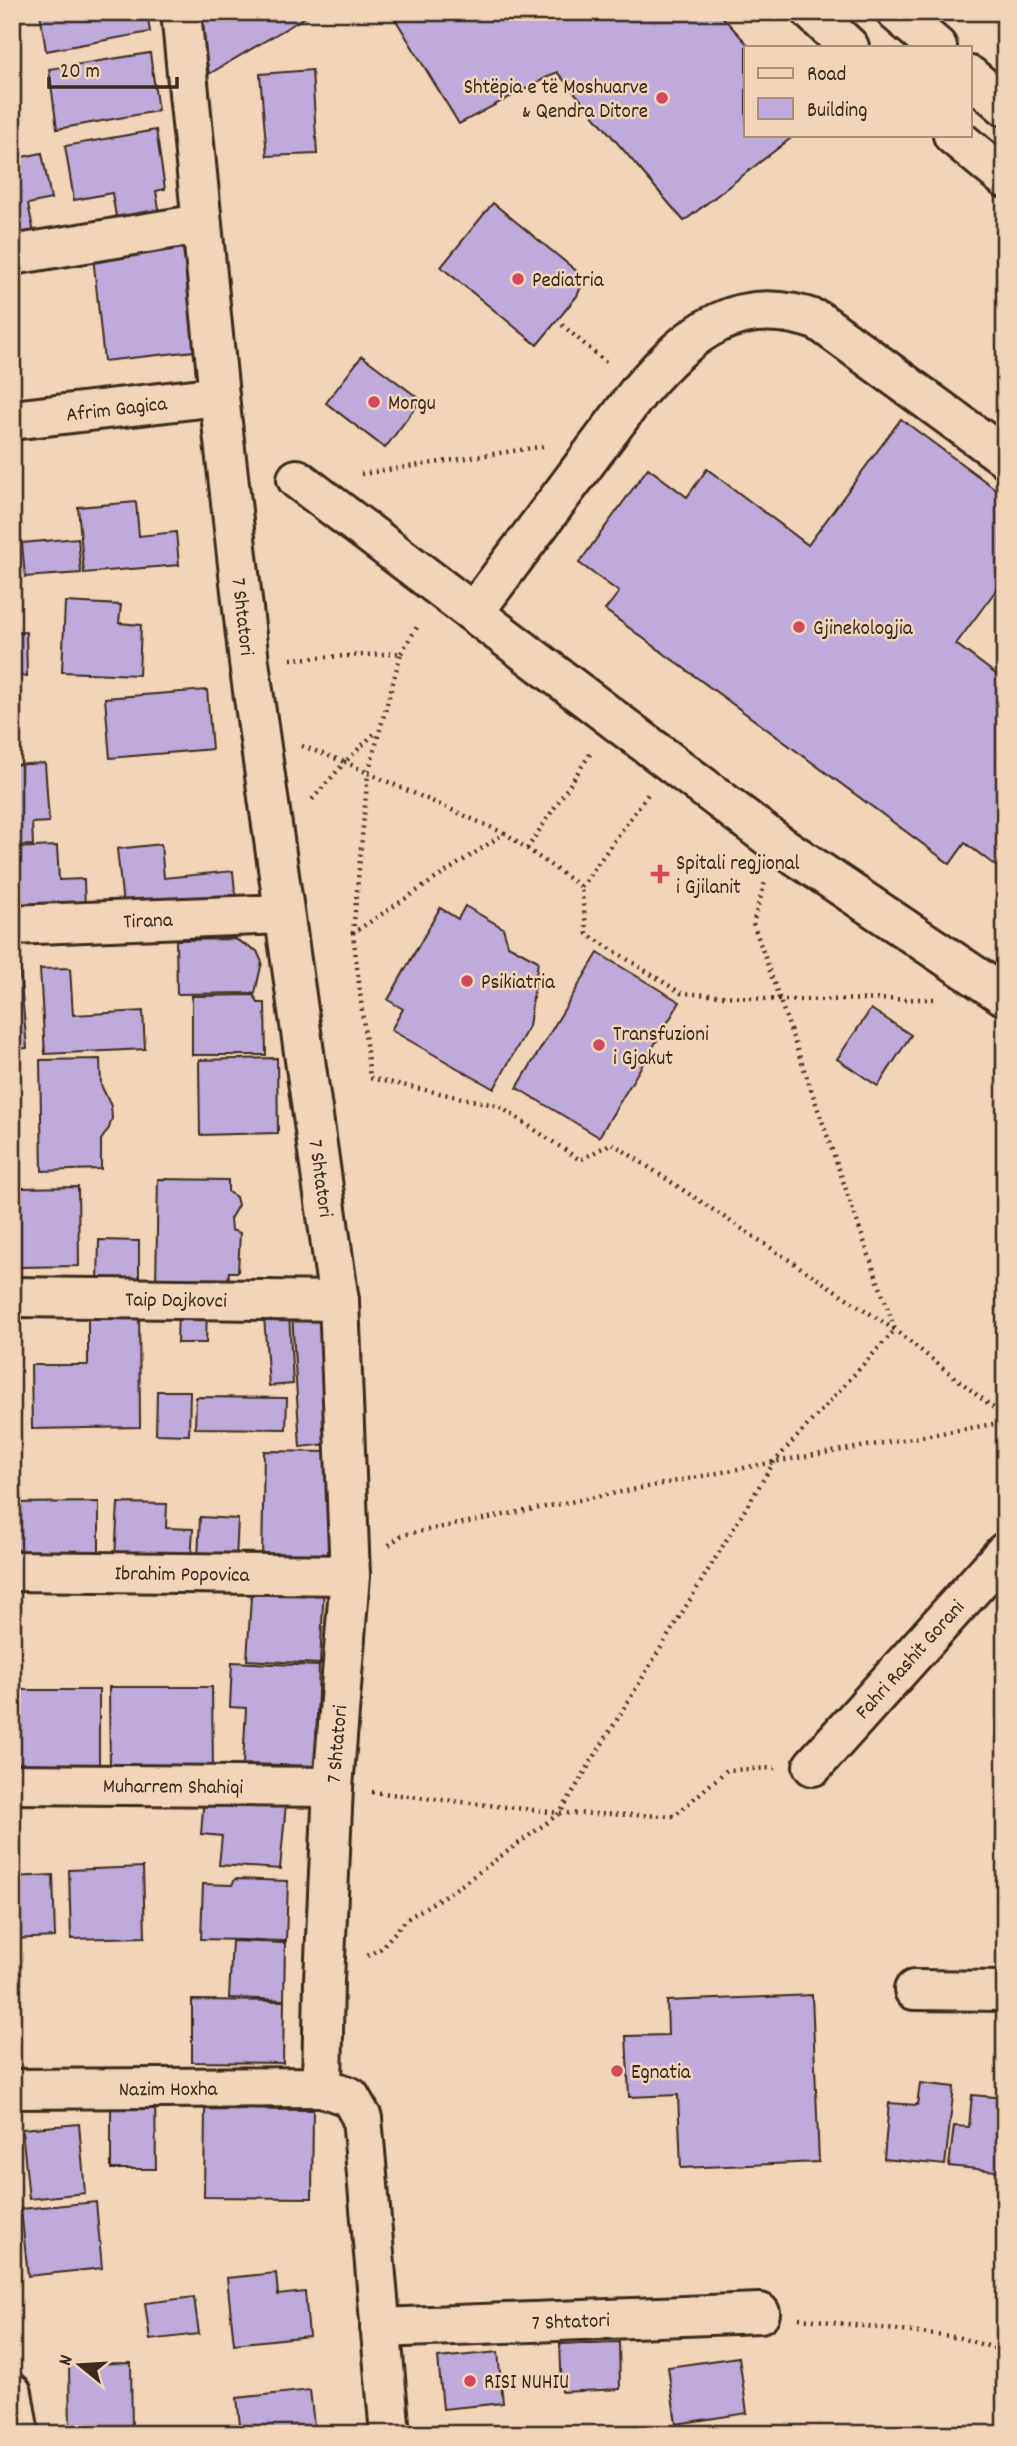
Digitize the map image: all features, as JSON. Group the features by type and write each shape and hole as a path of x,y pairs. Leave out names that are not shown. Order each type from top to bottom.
{"street":[{"name":"7 Shtatori","path":"181,12 201,224 249,662 339,1301 350,1575 333,1787 322,2087"},
{"path":"812,12 848,46"},
{"path":"896,12 936,46"},
{"path":"972,78 1005,106"},
{"path":"954,136 1005,178"},
{"path":"12,255 201,224"},
{"path":"474,612 662,364 728,317 749,312 795,312 819,321 1005,457"},
{"name":"Afrim Gagica","path":"12,420 219,396"},
{"path":"297,479 777,843 1005,996"},
{"name":"Tirana","path":"12,925 284,914"},
{"name":"Taip Dajkovci","path":"12,1297 339,1301"},
{"name":"Fahri Rashit Gorani","path":"813,1766 1005,1552"},
{"name":"Ibrahim Popovica","path":"12,1571 350,1575"},
{"name":"Muharrem Shahiqi","path":"12,1784 333,1787"},
{"path":"914,1990 1005,1991"},
{"path":"322,2087 350,2097 362,2118 390,2434"},
{"name":"Nazim Hoxha","path":"12,2089 322,2087"},
{"name":"7 Shtatori","path":"380,2328 760,2313"},
{"path":"12,2393 19,2434"}],"path":[{"path":"562,325 640,390"},
{"path":"297,479 328,479 606,437"},
{"path":"249,662 401,653 368,773 353,933 370,1078 499,1106 580,1160 612,1143 895,1330 1005,1420"},
{"path":"527,849 614,718"},
{"path":"275,842 345,762 378,731"},
{"path":"671,761 581,887 587,934 681,993 781,1000 939,999"},
{"path":"345,762 505,833 581,887"},
{"path":"353,933 505,833"},
{"path":"777,843 753,923 895,1330"},
{"path":"324,1979 380,1949 407,1920 460,1886 560,1813 774,1462 895,1330"},
{"path":"350,1575 402,1535 1005,1420"},
{"path":"333,1787 560,1813 674,1816 727,1770 813,1766"},
{"path":"760,2313 960,2339 1005,2351"}],"building":[{"path":"40,12 147,12 150,32 46,51"},
{"path":"199,12 314,12 209,74"},
{"name":"Shtëpia e të Moshuarve & Qendra Ditore","path":"391,12 718,12 749,46 744,46 744,136 794,136 684,221 557,72 459,124"},
{"path":"150,53 158,111 57,129 49,69"},
{"path":"312,70 317,154 267,156 260,74"},
{"path":"156,130 165,189 156,191 160,215 117,222 112,193 74,200 65,146"},
{"path":"42,153 51,199 28,204 34,233 12,237 12,159"},
{"name":"Pediatria","path":"493,203 579,273 582,285 577,296 537,345 441,267"},
{"path":"183,246 194,351 104,361 93,256"},
{"name":"Morgu","path":"362,356 421,400 385,448 326,403"},
{"name":"Gjinekologjia","path":"901,419 1005,496 1005,578 956,644 1005,681 1005,862 1000,869 965,843 950,864 605,610 619,592 579,563 648,468 687,497 707,469 808,545"},
{"path":"136,502 139,536 176,532 179,565 84,573 78,507"},
{"path":"78,538 81,573 25,577 22,543"},
{"path":"65,602 121,605 119,623 141,625 139,675 62,672"},
{"path":"26,632 27,676 12,677 12,633"},
{"path":"207,690 212,749 110,758 105,698"},
{"path":"45,763 49,822 32,823 33,845 12,846 12,765"},
{"path":"161,844 164,878 233,871 236,903 124,914 117,849"},
{"path":"57,846 59,880 84,879 85,910 12,914 12,848"},
{"name":"Psikiatria","path":"465,906 503,928 508,945 538,961 529,1026 494,1089 391,1030 403,1009 388,1000 440,908 458,919"},
{"path":"235,939 257,951 262,962 255,993 177,994 176,940"},
{"name":"Transfuzioni i Gjakut","path":"598,953 680,1002 599,1137 517,1088"},
{"path":"19,962 27,1048 12,1050 12,963"},
{"path":"70,968 73,1015 143,1011 145,1049 45,1054 40,969"},
{"path":"254,995 258,1003 265,1003 266,1055 192,1055 192,996"},
{"path":"871,1009 911,1035 878,1086 837,1059"},
{"path":"277,1058 278,1133 200,1135 199,1060"},
{"path":"100,1059 101,1085 111,1106 112,1118 101,1140 101,1169 42,1171 40,1060"},
{"path":"12,1123 16,1123 17,1170 12,1170"},
{"path":"158,1179 228,1180 228,1192 236,1197 238,1205 230,1219 231,1230 240,1233 238,1272 229,1272 228,1285 156,1283"},
{"path":"78,1187 79,1266 19,1267 19,1188"},
{"path":"99,1240 139,1241 139,1283 98,1283"},
{"path":"88,1305 139,1305 140,1427 32,1429 31,1365 88,1365"},
{"path":"178,1309 207,1310 206,1343 177,1343"},
{"path":"321,1312 329,1444 300,1447 292,1314"},
{"path":"289,1314 293,1384 269,1386 264,1316"},
{"path":"157,1391 190,1391 189,1435 156,1434"},
{"path":"196,1397 287,1398 286,1429 195,1428"},
{"path":"264,1451 329,1452 328,1561 262,1561"},
{"path":"99,1502 99,1560 16,1561 15,1503"},
{"path":"118,1503 167,1504 166,1528 193,1529 191,1561 115,1559"},
{"path":"200,1517 238,1519 236,1561 198,1559"},
{"path":"252,1581 324,1584 320,1664 247,1660"},
{"path":"232,1662 319,1666 315,1766 243,1764 246,1708 230,1707"},
{"path":"109,1687 212,1687 213,1768 110,1769"},
{"path":"12,1690 99,1690 99,1766 12,1767"},
{"path":"204,1797 286,1803 280,1869 219,1865 222,1836 201,1834"},
{"path":"143,1867 145,1937 71,1939 69,1870"},
{"path":"53,1875 55,1937 12,1939 12,1877"},
{"path":"235,1879 288,1881 286,1941 201,1939 203,1884 232,1885"},
{"path":"232,1941 285,1943 284,2000 229,1998"},
{"path":"812,1995 819,2162 681,2168 678,2095 629,2097 626,2036 668,2035 667,2001"},
{"path":"192,2000 284,2001 283,2063 192,2062"},
{"path":"920,2083 954,2087 945,2165 884,2159 889,2103 917,2105"},
{"path":"111,2094 155,2094 156,2169 111,2169"},
{"path":"972,2095 1005,2098 1005,2172 949,2166 954,2126 969,2127"},
{"path":"205,2109 313,2110 312,2198 204,2197"},
{"path":"79,2124 85,2193 29,2199 22,2129"},
{"path":"96,2202 102,2268 28,2276 21,2209"},
{"path":"276,2273 278,2295 305,2292 309,2336 234,2344 227,2278"},
{"path":"194,2297 199,2334 150,2340 145,2303"},
{"path":"619,2342 620,2389 562,2392 560,2344"},
{"name":"RISI NUHIU","path":"498,2352 503,2403 443,2409 438,2358"},
{"path":"739,2357 747,2413 676,2424 668,2367"},
{"path":"131,2363 132,2434 70,2434 69,2364"},
{"path":"310,2390 315,2434 241,2434 237,2398"}],"place":[{"name":"Shtëpia e të Moshuarve & Qendra Ditore","path":"662,98"},
{"name":"Pediatria","path":"518,279"},
{"name":"Morgu","path":"374,402"},
{"name":"Gjinekologjia","path":"799,627"},
{"name":"Spitali regjional i Gjilanit","path":"660,874"},
{"name":"Psikiatria","path":"467,981"},
{"name":"Transfuzioni i Gjakut","path":"599,1045"},
{"name":"Egnatia","path":"617,2071"},
{"name":"RISI NUHIU","path":"470,2381"}]}
